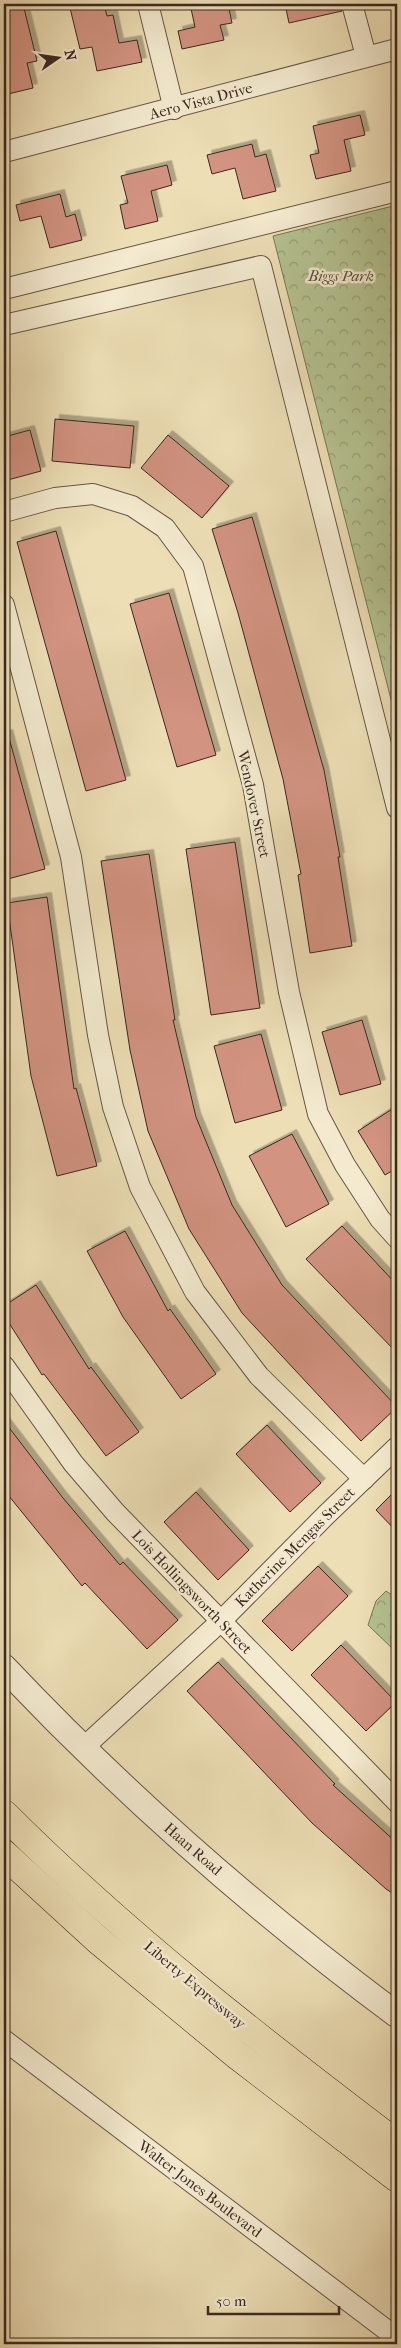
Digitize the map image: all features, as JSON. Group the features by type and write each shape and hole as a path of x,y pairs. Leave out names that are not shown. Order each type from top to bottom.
{"highway":[{"name":"Liberty Expressway","path":"4,1814 107,1911 220,2007 397,2144"},
{"name":"Liberty Expressway","path":"4,1854 98,1940 238,2056 397,2178"}],"street":[{"path":"148,4 174,109"},
{"path":"352,4 366,56"},
{"name":"Aero Vista Drive","path":"4,152 174,109 397,48"},
{"path":"4,289 397,190"},
{"path":"4,325 260,266 397,808"},
{"name":"Wendover Street","path":"4,512 55,498 93,494 132,506 165,528 193,566 253,785 289,992 318,1114 345,1165 380,1219 397,1238"},
{"path":"4,605 71,857 98,1035 113,1107 140,1188 195,1292 259,1376 364,1478"},
{"name":"Lois Hollingsworth Street","path":"4,1366 72,1463 142,1542 397,1802"},
{"name":"Katherine Mengas Street","path":"83,1748 220,1622 397,1447"},
{"name":"Haan Road","path":"4,1667 83,1748 148,1809 254,1901 397,2014"},
{"name":"Walter Jones Boulevard","path":"4,2040 397,2338"}],"green space":[{"name":"Biggs Park","path":"397,205 397,723 273,236"},
{"path":"397,1590 397,1653 368,1625 376,1601 386,1591 392,1595"}],"building":[{"path":"4,4 23,4 37,61 27,63 33,88 4,95"},
{"path":"69,4 104,4 107,16 113,15 119,43 137,40 142,62 97,71 92,47 80,49"},
{"path":"190,4 228,4 232,23 220,25 224,40 182,49 178,31 195,27"},
{"path":"285,4 340,4 342,11 289,23"},
{"path":"360,115 365,135 344,140 351,171 316,179 310,155 319,153 313,126"},
{"path":"252,144 255,157 266,154 276,191 243,199 235,168 212,174 207,155"},
{"path":"167,165 172,185 151,191 158,221 125,229 120,205 128,203 121,176"},
{"path":"60,194 66,217 75,214 82,240 50,248 41,216 20,221 16,205"},
{"path":"55,419 134,426 130,468 52,461"},
{"path":"30,430 41,471 4,481 4,437"},
{"path":"168,435 229,486 202,518 141,468"},
{"path":"252,517 324,770 340,857 338,857 352,946 310,953 298,875 301,874 283,779 238,613 212,529"},
{"path":"56,531 126,780 86,791 17,542"},
{"path":"169,593 216,755 177,767 130,604"},
{"path":"8,734 45,869 4,880 4,735"},
{"path":"235,842 260,1008 211,1015 186,849"},
{"path":"149,854 175,1020 173,1020 196,1117 232,1205 282,1285 397,1407 361,1441 242,1313 189,1229 148,1131 130,1050 101,861"},
{"path":"47,897 74,1089 76,1088 97,1166 57,1176 31,1076 7,903"},
{"path":"362,1020 381,1084 340,1095 322,1032"},
{"path":"261,1034 282,1110 235,1123 214,1046"},
{"path":"397,1106 397,1168 385,1175 358,1131"},
{"path":"292,1134 329,1204 286,1227 249,1156"},
{"path":"342,1226 397,1285 397,1353 306,1259"},
{"path":"125,1231 168,1311 170,1309 216,1374 181,1399 123,1317 87,1251"},
{"path":"36,1285 89,1369 91,1367 139,1432 106,1456 44,1374 42,1375 4,1315 4,1306"},
{"path":"4,1421 63,1498 120,1565 123,1562 178,1620 147,1649 85,1583 82,1586 4,1490"},
{"path":"267,1425 321,1483 290,1512 236,1454"},
{"path":"397,1489 397,1532 376,1510"},
{"path":"196,1492 249,1550 218,1580 164,1522"},
{"path":"318,1566 348,1596 292,1651 262,1621"},
{"path":"341,1645 396,1702 366,1731 311,1675"},
{"path":"218,1662 335,1784 333,1785 397,1843 397,1896 386,1889 312,1823 187,1691"}]}
